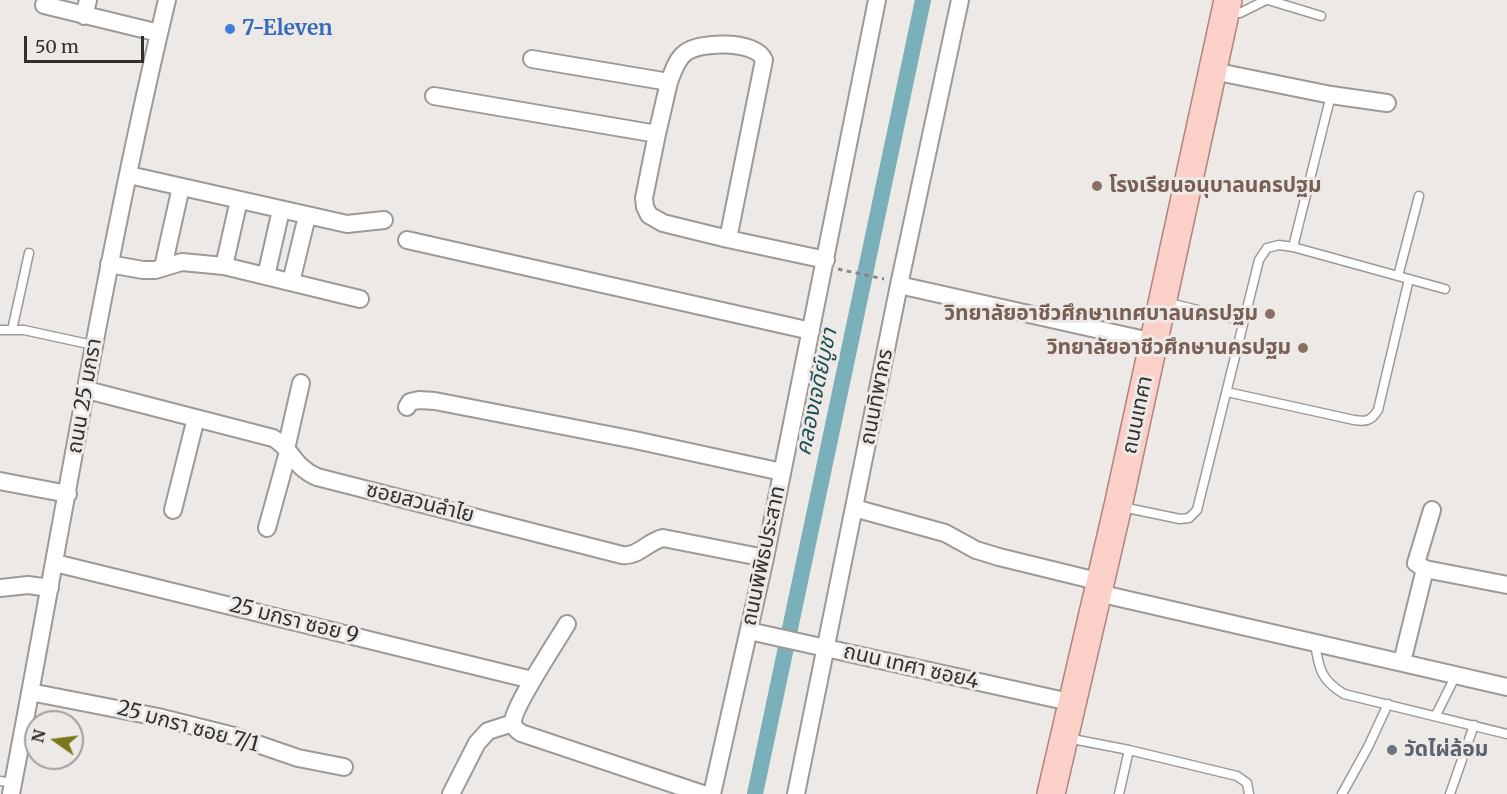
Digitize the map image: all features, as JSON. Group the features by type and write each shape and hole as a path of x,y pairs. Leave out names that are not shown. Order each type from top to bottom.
{"main road":[{"name":"ถนนเทศา","path":"1051,794 1118,506 1227,5"}],"street":[{"name":"ถนน 25 มกรา","path":"11,789 68,494 93,345 167,0"},
{"name":"ถนนพิพิธประสาท","path":"712,794 755,632 765,558 877,0"},
{"name":"ถนนทิพากร","path":"796,794 818,646 854,508 960,0"},
{"path":"44,6 86,8 159,33"},
{"path":"728,239 764,60 757,51 741,46 722,45 696,48 684,53 675,66 657,134 644,198 645,207 649,215 663,223 728,239 826,260"},
{"path":"532,59 669,82"},
{"path":"1213,71 1331,95 1387,103"},
{"path":"434,96 657,134"},
{"path":"129,175 346,224 384,220"},
{"path":"163,267 181,187"},
{"path":"224,266 239,200"},
{"path":"266,276 281,210"},
{"path":"291,282 307,216"},
{"path":"407,240 811,331"},
{"path":"110,264 143,270 155,270 182,262 224,266 360,299"},
{"path":"899,285 1154,342"},
{"path":"267,528 301,383"},
{"name":"ซอยสวนลำไย","path":"87,390 273,438 287,450 302,470 317,477 622,555 633,554 653,541 663,538 765,558"},
{"path":"407,407 410,402 435,401 635,440 782,472"},
{"path":"173,510 196,418"},
{"path":"0,481 68,494"},
{"path":"854,508 945,533 976,550 1099,587 1315,644 1507,687"},
{"path":"1432,510 1416,563 1425,569 1507,585"},
{"name":"25 มกรา ซอย 9","path":"55,562 532,680"},
{"path":"1402,662 1425,569"},
{"path":"0,588 28,585 50,588"},
{"path":"567,624 532,680 514,715 515,728 521,733 703,794"},
{"name":"ถนน เทศา ซอย4","path":"755,632 1074,703"},
{"name":"25 มกรา ซอย 7/1","path":"30,692 158,717 234,736 298,758 344,767"},
{"path":"451,794 477,743 488,731 513,723"}],"lane":[{"path":"1227,5 1240,13 1267,0 1322,16"},
{"path":"1293,248 1331,95"},
{"path":"1398,276 1419,196"},
{"path":"1118,506 1179,519 1189,518 1197,510 1258,260 1267,248 1279,245 1293,248 1445,289"},
{"path":"12,330 29,253"},
{"path":"1227,392 1365,422 1373,418 1378,410 1409,279"},
{"path":"1162,302 1244,321"},
{"path":"0,330 24,330 93,345"},
{"path":"1315,644 1320,672 1333,688 1344,694 1507,734"},
{"path":"1436,715 1456,675"},
{"path":"1342,794 1388,704"},
{"path":"1449,794 1474,725"},
{"path":"1064,738 1130,750 1237,776 1247,783 1249,794"},
{"path":"1119,794 1130,750"}],"path":[{"path":"843,270 878,277"}],"waterway":[{"name":"คลองเจดีย์บูชา","path":"755,794 923,0"}],"place":[{"name":"7-Eleven","path":"230,29"},
{"name":"โรงเรียนอนุบาลนครปฐม","path":"1097,186"},
{"name":"วิทยาลัยอาชีวศึกษาเทศบาลนครปฐม","path":"1270,314"},
{"name":"วิทยาลัยอาชีวศึกษานครปฐม","path":"1303,348"},
{"name":"วัดไผ่ล้อม","path":"1392,750"}]}
